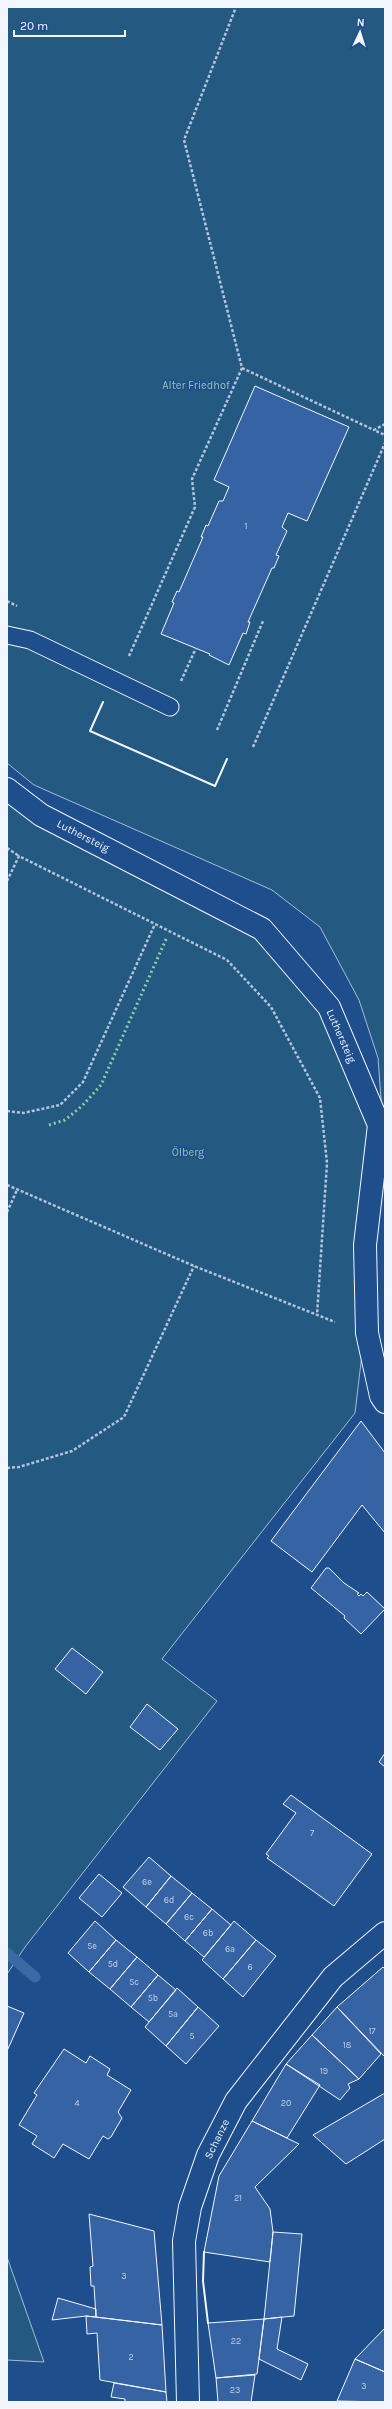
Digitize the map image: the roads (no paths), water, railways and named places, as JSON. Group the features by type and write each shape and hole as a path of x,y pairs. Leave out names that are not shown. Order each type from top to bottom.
{"street":[{"name":"Luthersteig","path":"7,789 41,815 262,929 330,1008 379,1125 365,1245 367,1333 381,1396 385,1402"},
{"name":"Schanze","path":"188,2402 184,2241 190,2207 208,2156 236,2101 333,1977 385,1933"}],"lane":[{"path":"7,635 30,640 170,707"}],"waterway":[{"path":"7,1953 35,1977"}],"park label":[{"name":"Alter Friedhof","path":"196,385"},
{"name":"Ölberg","path":"188,1152"}]}
